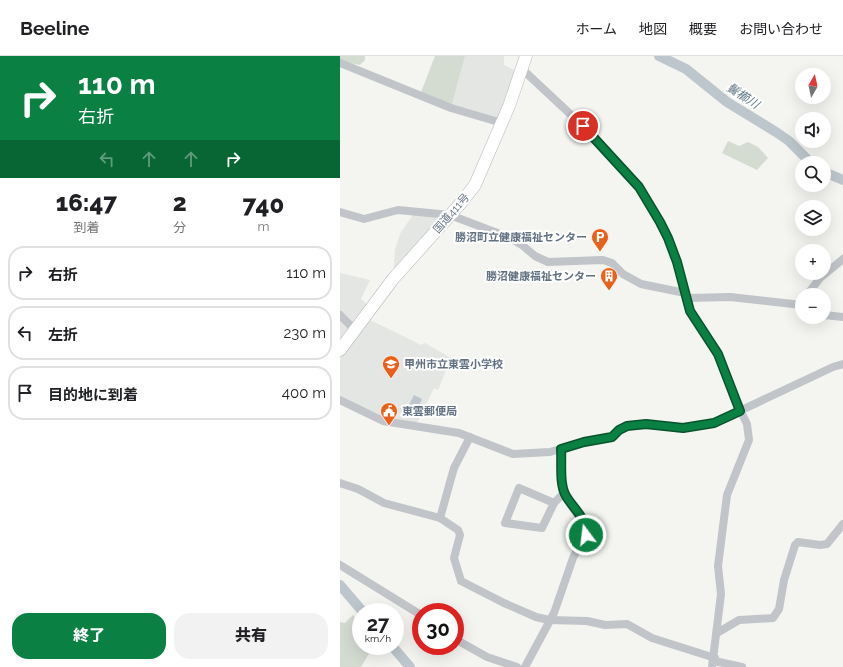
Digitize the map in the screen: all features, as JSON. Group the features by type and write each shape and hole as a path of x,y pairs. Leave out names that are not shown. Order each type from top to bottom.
{"highway":[{"name":"国道411号","path":"340,350 393,279 475,186 502,123 526,56"}],"street":[{"path":"340,63 451,108 502,123"},
{"path":"522,69 583,126 639,187 668,238 677,262 690,311 718,354 740,411 747,424 749,440 727,495 718,566 721,594 714,662"},
{"path":"340,212 364,218 398,210 450,215 508,237 522,245 535,256 548,262 603,260 612,263 623,274 641,284 685,296 730,297 795,303"},
{"path":"812,288 820,278 843,259"},
{"path":"340,315 355,330"},
{"path":"831,316 843,317"},
{"path":"340,400 383,421 449,430 513,454 550,452 584,442 612,437 619,430 627,426 646,424 683,428 714,423 832,366 843,364"},
{"path":"440,518 454,468 470,437"},
{"path":"525,667 554,613 573,558 587,530 565,492 562,480 561,449"},
{"path":"340,483 358,488 384,502 440,518 458,530 460,535 454,558 461,580 504,603 536,617 549,620 576,620 605,625 627,624 652,638 714,662 742,667"},
{"path":"554,503 518,488 505,523 542,528 554,503 565,492"},
{"path":"717,633 739,620 773,618 779,609 784,580 795,545 798,542 820,545 827,544 843,524"},
{"path":"340,565 412,609"},
{"path":"464,644 487,658 517,667"}],"shaded area":[{"path":"340,56 365,56 365,60 360,65 340,61"},
{"path":"435,56 465,56 451,108 420,95"},
{"path":"465,56 504,56 504,65 520,73 502,123 451,108"},
{"path":"728,141 739,146 748,142 758,147 768,158 757,170 722,153"},
{"path":"416,211 450,215 393,279 395,249 401,232"},
{"name":"甲州市立東雲小学校","path":"340,273 370,280 361,299 371,308 364,317 421,345 425,343 451,358 438,390 434,388 416,425 383,421 340,400"},
{"path":"414,395 422,399 413,417 405,413"},
{"path":"352,616 352,655 368,655 361,667 340,667 340,622 345,623"}],"waterway":[{"name":"鬢櫛川","path":"659,56 686,69 727,102 789,141 804,156"},
{"name":"鬢櫛川","path":"831,175 843,180"},
{"path":"340,585 355,603"},
{"path":"400,655 410,667"}],"place":[{"name":"勝沼町立健康福祉センター","path":"600,252"},
{"name":"勝沼健康福祉センター","path":"609,291"},
{"name":"甲州市立東雲小学校","path":"391,379"},
{"name":"東雲郵便局","path":"389,426"}],"route":[{"path":"583,126 639,187 660,222 677,262 690,311 718,354 740,411 714,423 683,428 646,424 627,426 619,430 612,437 584,442 561,449 563,468 562,480 565,495 582,519 587,530 586,535"}]}
